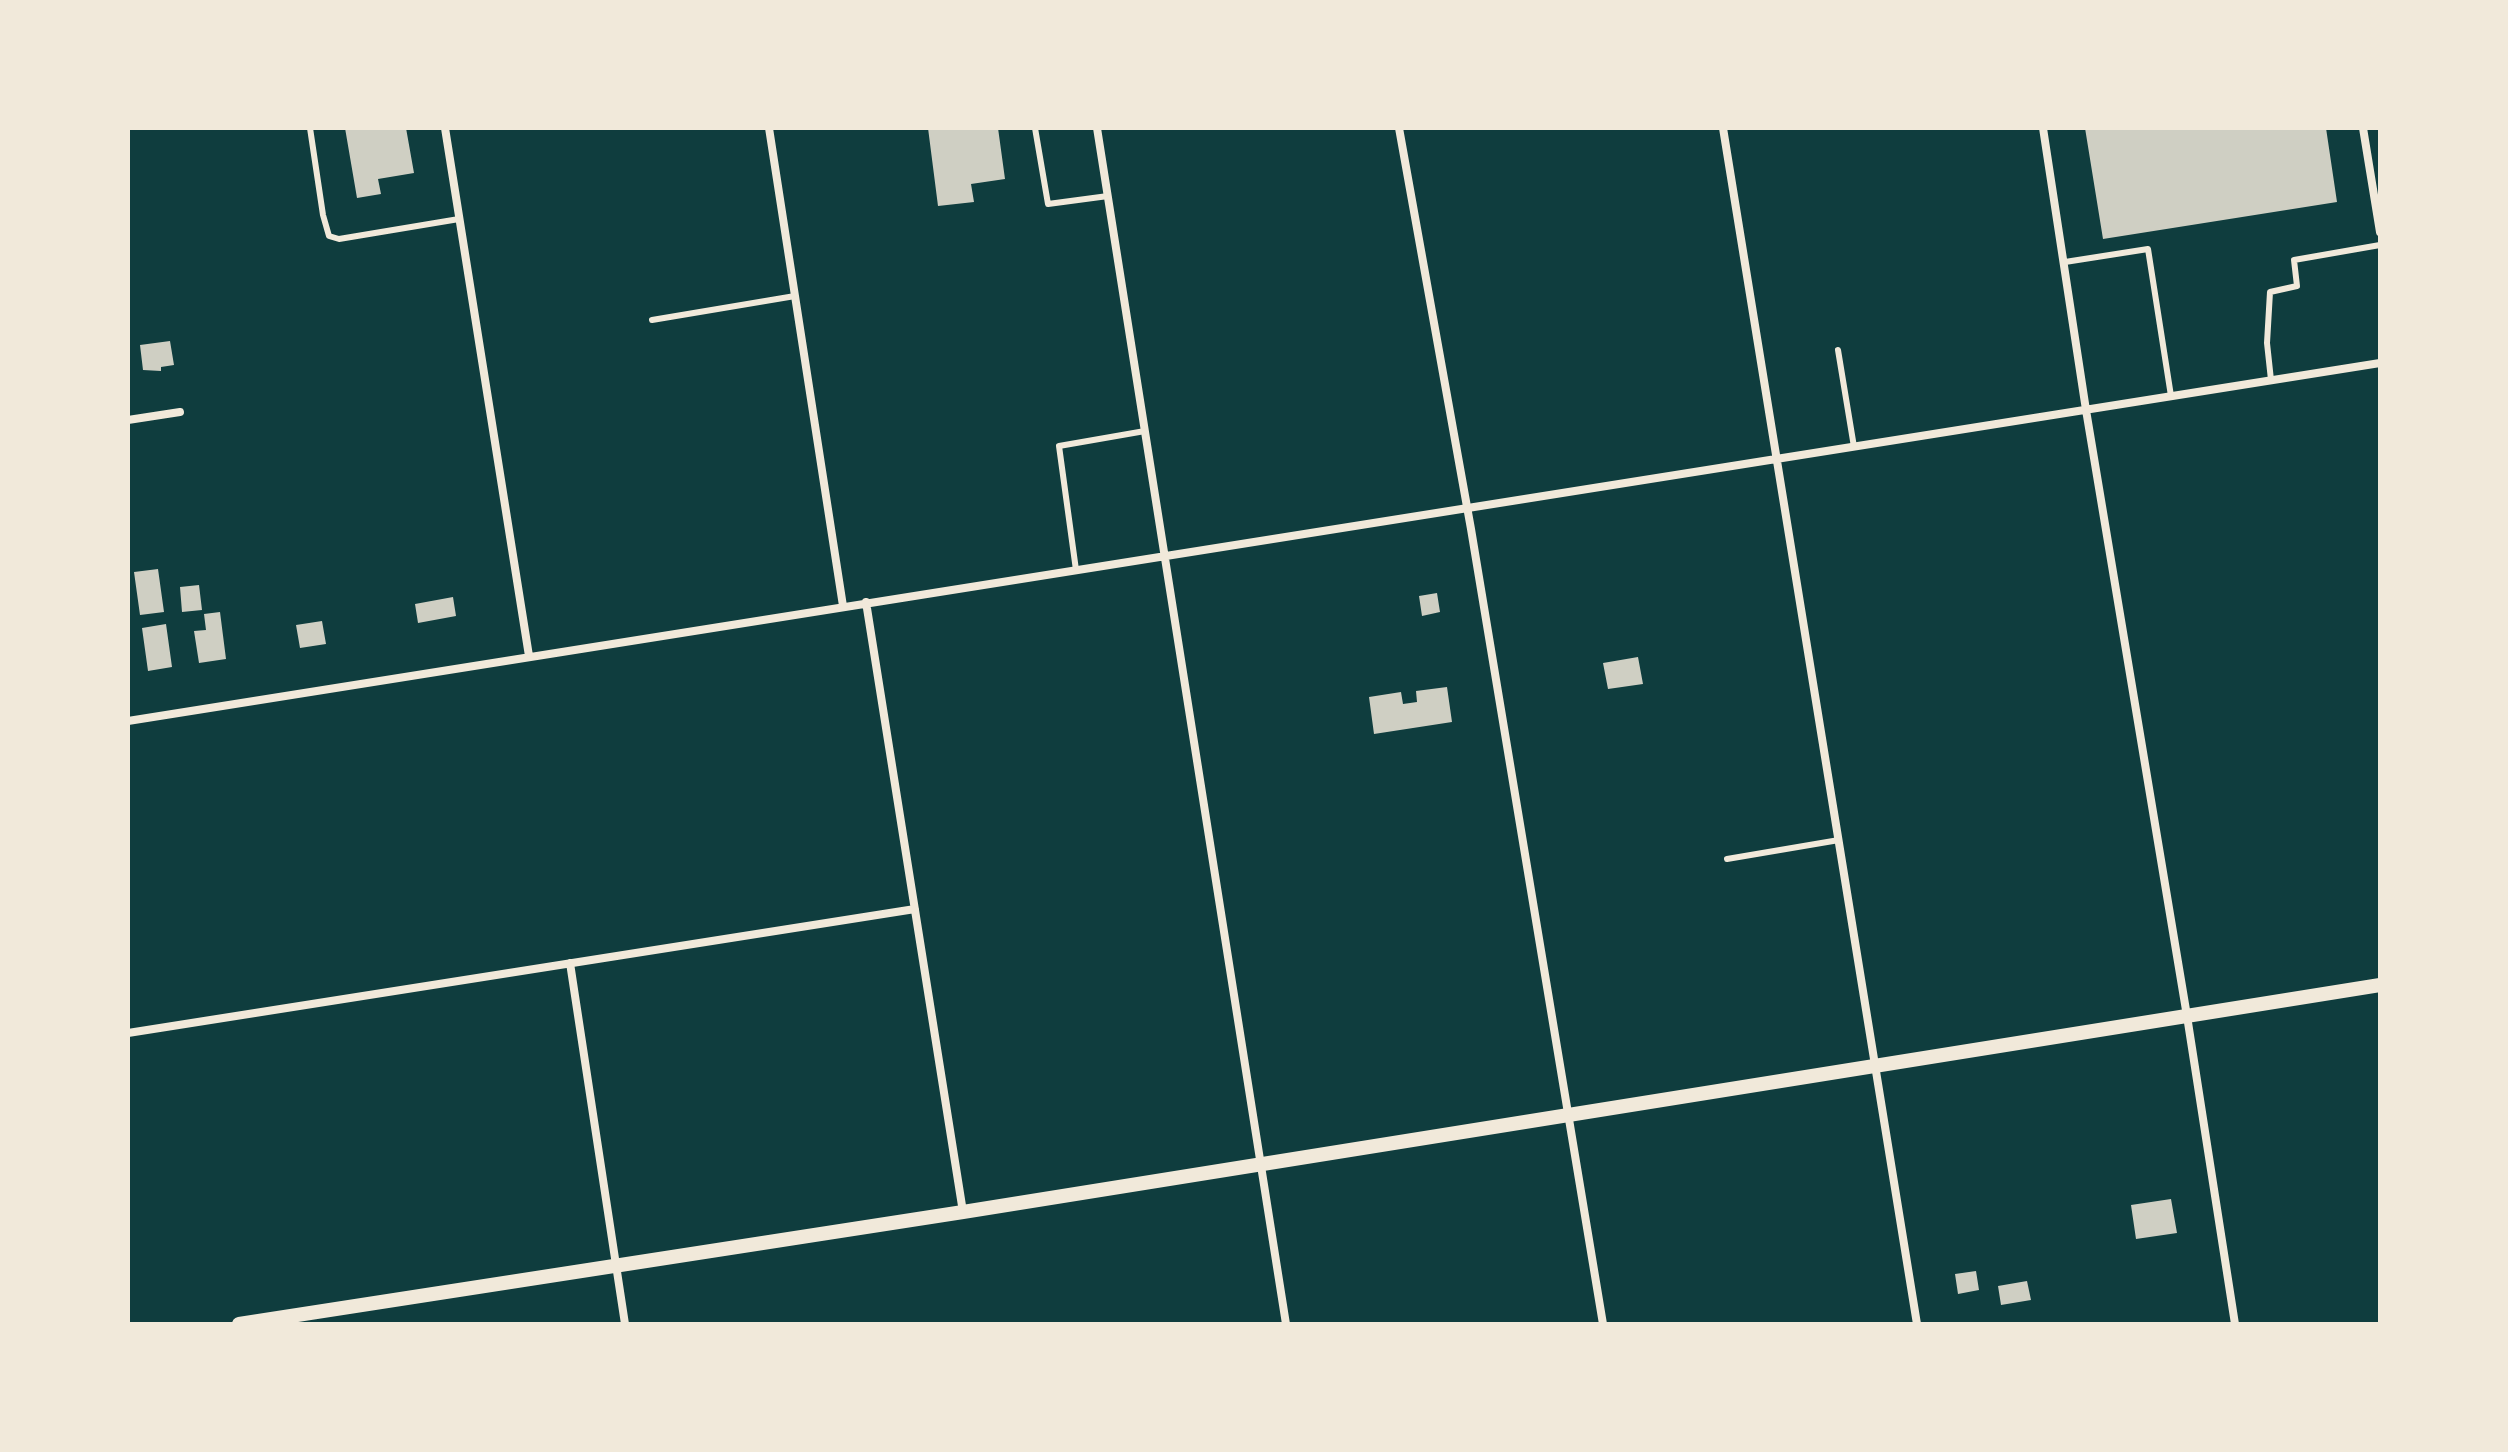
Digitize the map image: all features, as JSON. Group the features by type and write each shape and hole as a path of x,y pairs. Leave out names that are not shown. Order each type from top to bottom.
{"street":[{"path":"445,128 529,656"},
{"path":"769,128 843,606"},
{"path":"1097,128 1286,1324"},
{"path":"1399,128 1468,509 1603,1324"},
{"path":"1723,128 1917,1324"},
{"path":"2043,128 2235,1324"},
{"path":"2363,128 2380,232"},
{"path":"128,721 2380,363"},
{"path":"128,420 180,412"},
{"path":"866,602 963,1212"},
{"path":"128,1033 915,909"},
{"path":"570,963 625,1324"},
{"path":"239,1324 963,1212 2380,985"}],"lane":[{"path":"310,128 329,236 339,239 459,219"},
{"path":"1035,128 1048,204 1108,196"},
{"path":"2271,380 2267,343 2270,292 2297,286 2294,260 2380,245"},
{"path":"2065,262 2148,249 2171,396"},
{"path":"652,320 795,296"},
{"path":"1838,350 1854,447"},
{"path":"1076,570 1059,446 1145,431"},
{"path":"1727,859 1839,840"}],"building":[{"path":"345,128 406,128 414,173 378,179 381,194 357,198"},
{"path":"928,128 998,128 1005,179 971,184 974,202 938,206"},
{"path":"2085,128 2326,128 2337,202 2103,239"},
{"path":"170,341 174,365 161,367 161,371 143,370 140,345"},
{"path":"158,569 164,612 140,615 134,572"},
{"path":"199,585 202,610 182,612 180,587"},
{"path":"1437,593 1440,612 1422,616 1419,596"},
{"path":"453,597 456,616 418,623 415,604"},
{"path":"220,612 226,659 199,663 194,631 206,630 204,614"},
{"path":"322,621 326,644 300,648 296,625"},
{"path":"166,624 172,667 148,671 142,628"},
{"path":"1638,657 1643,684 1608,689 1603,663"},
{"path":"1447,687 1452,722 1374,734 1369,697 1401,692 1403,704 1417,702 1416,691"},
{"path":"2171,1199 2177,1233 2136,1239 2131,1205"},
{"path":"1976,1271 1979,1290 1958,1294 1955,1274"},
{"path":"2027,1281 2031,1300 2001,1305 1998,1286"}]}
